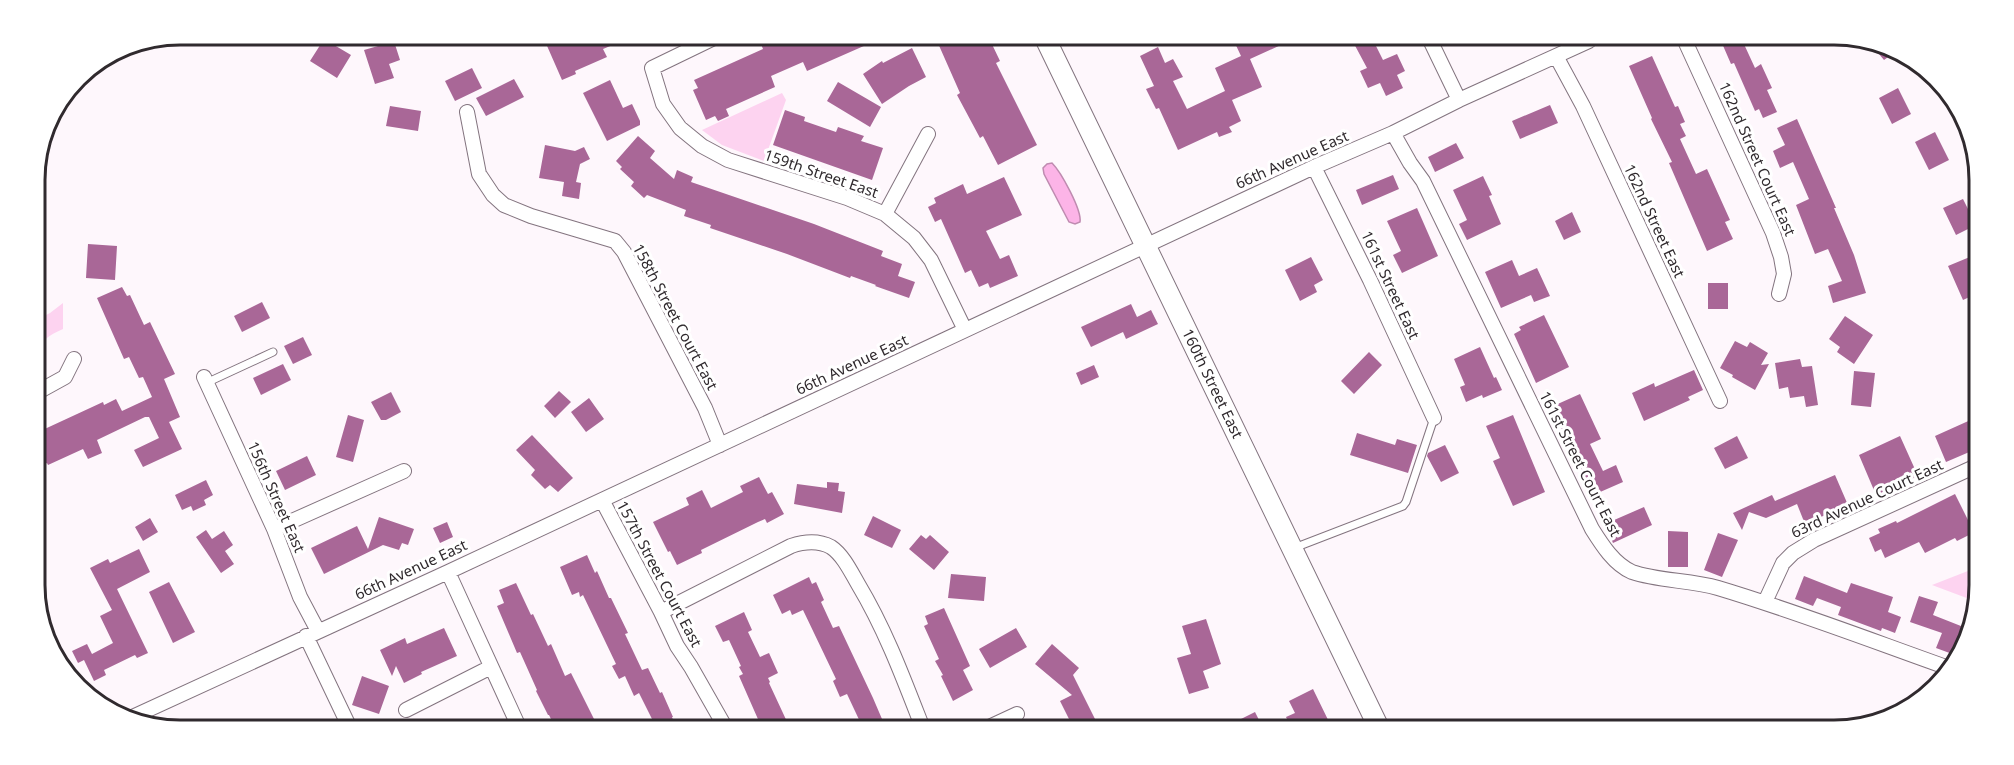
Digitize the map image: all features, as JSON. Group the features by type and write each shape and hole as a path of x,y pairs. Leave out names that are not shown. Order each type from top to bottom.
{"main road":[{"name":"160th Street East","path":"1048,45 1375,720"}],"street":[{"name":"159th Street East","path":"699,45 652,68 663,104 680,128 702,146 728,160 847,198 885,214 914,238 931,260 965,330"},
{"path":"1432,45 1459,100"},
{"name":"66th Avenue East","path":"140,714 448,572 1314,166 1393,133 1580,45"},
{"name":"162nd Street Court East","path":"1687,45 1782,256 1785,274 1779,294"},
{"name":"162nd Street East","path":"1556,56 1583,106 1720,401"},
{"name":"158th Street Court East","path":"467,112 479,174 493,195 504,205 531,216 615,242 624,252 705,408 720,445"},
{"name":"161st Street Court East","path":"1393,133 1423,182 1587,519 1602,545 1620,565 1632,572 1709,585 1765,602 1941,666"},
{"path":"885,214 928,134"},
{"name":"161st Street East","path":"1314,166 1434,418"},
{"path":"45,388 65,377 74,359"},
{"name":"156th Street East","path":"205,380 274,529 346,720"},
{"name":"63rd Avenue Court East","path":"1765,602 1783,563 1793,552 1814,540 1969,469"},
{"path":"274,529 404,471"},
{"name":"157th Street Court East","path":"602,500 661,612 676,646 691,667 721,720"},
{"path":"661,612 791,546 803,542 832,548 850,570 886,635 920,720"},
{"path":"448,572 516,720"},
{"path":"406,710 490,667"},
{"path":"1004,720 1017,714"}],"lane":[{"path":"205,380 273,352"},
{"path":"1292,549 1403,506 1434,418"}],"shaded area":[{"path":"782,93 786,100 764,161 722,145 702,130"},
{"path":"1052,163 1070,191 1078,209 1080,222 1075,224 1069,222 1044,174 1043,168"},
{"path":"63,303 63,329 45,340 45,316"},
{"path":"1969,571 1968,599 1932,585"}],"building":[{"path":"320,45 334,45 351,55 337,78 310,61"},
{"path":"395,45 400,60 389,64 394,78 375,84 364,50"},
{"path":"547,45 613,45 603,49 607,57 575,71 576,74 562,80"},
{"path":"761,45 866,45 807,71 803,62 771,76 775,87 726,109 729,116 718,121 715,116 706,120 693,90 698,88 694,80 763,49"},
{"path":"939,45 992,45 1000,61 996,63 1037,145 998,165 983,136 980,138 957,95 960,93"},
{"path":"1236,45 1281,45 1250,59 1262,87 1232,100 1241,121 1229,127 1232,132 1219,137 1217,132 1178,150 1159,108 1156,109 1146,89 1154,86 1140,56 1158,47 1165,63 1173,59 1183,77 1173,81 1187,109 1225,91 1215,68 1241,56"},
{"path":"1355,45 1376,45 1383,60 1397,54 1405,71 1397,75 1403,88 1386,96 1380,83 1368,88 1360,71 1367,68"},
{"path":"1723,45 1744,45 1755,68 1761,64 1772,88 1767,90 1777,112 1763,118 1759,109 1755,111 1734,63 1731,64"},
{"path":"912,48 926,77 882,104 863,74 882,61 883,63"},
{"path":"1878,52 1888,57 1884,60"},
{"path":"1652,56 1675,107 1678,106 1685,122 1680,124 1686,136 1680,139 1696,174 1707,169 1730,220 1725,222 1733,239 1707,251 1669,163 1672,162 1629,66"},
{"path":"472,68 482,88 455,101 445,81"},
{"path":"514,79 524,97 486,116 476,98"},
{"path":"610,80 623,108 632,104 640,125 607,141 583,93"},
{"path":"838,82 881,107 870,127 827,101"},
{"path":"1898,88 1911,114 1892,124 1879,98"},
{"path":"1550,105 1558,123 1520,139 1512,121"},
{"path":"390,106 421,111 418,131 386,126"},
{"path":"785,110 805,117 804,121 836,132 838,127 864,136 861,141 883,148 872,180 773,145"},
{"path":"1797,119 1836,208 1834,208 1854,255 1866,293 1833,303 1828,286 1842,281 1828,249 1815,254 1796,205 1809,199 1793,162 1780,168 1773,151 1785,145 1777,128"},
{"path":"1935,132 1949,160 1929,170 1915,142"},
{"path":"638,136 655,151 650,158 674,179 677,170 693,177 691,182 814,224 883,251 881,256 902,264 898,276 915,282 909,298 710,228 711,225 684,216 686,210 647,195 644,198 631,186 634,182 620,169 622,167 616,161"},
{"path":"1456,143 1464,158 1435,172 1428,157"},
{"path":"545,145 575,151 584,147 590,159 580,164 576,182 581,183 579,199 562,196 564,182 539,178"},
{"path":"1393,175 1399,189 1362,205 1356,190"},
{"path":"1483,176 1501,224 1467,240 1459,224 1467,220 1453,190"},
{"path":"1004,177 1022,215 986,231 1000,259 1009,255 1018,276 990,288 988,283 979,287 971,270 965,273 941,219 935,222 928,207 936,203 934,198 963,184 967,194"},
{"path":"1963,199 1969,211 1969,228 1956,235 1943,208"},
{"path":"1417,208 1438,256 1402,273 1393,255 1401,251 1387,221"},
{"path":"1572,212 1581,232 1564,240 1555,221"},
{"path":"88,244 117,246 115,280 86,278"},
{"path":"1311,257 1323,280 1314,285 1317,292 1300,301 1285,270"},
{"path":"1969,257 1969,297 1963,300 1948,266"},
{"path":"1512,260 1519,276 1537,268 1550,296 1534,302 1531,295 1501,308 1485,272"},
{"path":"1708,283 1728,283 1728,309 1708,309"},
{"path":"122,287 127,296 130,295 144,325 150,322 175,374 164,379 180,417 169,422 182,449 143,467 134,450 159,438 149,417 97,440 102,453 88,459 83,449 48,465 45,464 45,429 103,402 104,405 116,399 122,411 152,397 143,377 139,378 129,357 124,359 97,298"},
{"path":"262,302 270,318 242,332 234,316"},
{"path":"1131,304 1137,317 1151,310 1158,324 1126,339 1123,332 1091,347 1081,327"},
{"path":"1544,315 1569,367 1536,383 1514,334 1521,330 1519,327"},
{"path":"1845,316 1873,335 1854,364 1837,352 1840,347 1829,339"},
{"path":"303,337 312,355 293,364 284,346"},
{"path":"1735,341 1747,347 1750,342 1768,353 1761,365 1769,364 1755,390 1720,368"},
{"path":"1480,347 1502,390 1466,402 1460,387 1465,385 1454,359"},
{"path":"1369,352 1382,365 1354,394 1341,381"},
{"path":"1800,359 1802,367 1812,366 1818,405 1806,407 1804,396 1790,398 1788,387 1779,389 1775,363"},
{"path":"283,364 291,380 261,395 253,378"},
{"path":"1094,365 1099,377 1081,385 1076,373"},
{"path":"1694,370 1703,390 1688,397 1690,400 1644,421 1632,393 1654,383 1655,387"},
{"path":"1854,371 1875,373 1871,407 1851,405"},
{"path":"559,391 571,402 555,418 544,406"},
{"path":"391,392 401,412 386,420 381,420 371,402"},
{"path":"1580,394 1601,439 1590,444 1603,471 1616,465 1623,482 1591,496 1584,479 1586,478 1551,407"},
{"path":"589,398 604,419 586,432 571,412"},
{"path":"348,415 364,420 353,462 336,457"},
{"path":"1513,415 1545,492 1513,506 1493,461 1500,458 1486,426"},
{"path":"1969,421 1969,452 1946,462 1935,436"},
{"path":"1357,433 1395,445 1397,439 1417,445 1408,473 1350,455"},
{"path":"532,435 573,478 558,492 550,485 545,489 531,475 535,470 516,450"},
{"path":"1737,436 1748,458 1725,469 1714,448"},
{"path":"1900,436 1918,476 1876,495 1859,455"},
{"path":"1445,445 1459,473 1441,482 1427,456 1428,453"},
{"path":"307,456 316,475 285,490 276,471"},
{"path":"1835,475 1848,505 1805,524 1797,504 1766,518 1749,512 1742,530 1733,513 1772,495 1775,501"},
{"path":"759,477 768,494 772,492 784,514 767,523 765,519 758,522 701,550 702,553 677,565 653,522 689,505 686,498 702,490 711,508 743,492 740,486"},
{"path":"206,480 213,495 204,500 206,505 193,511 191,506 182,510 175,495"},
{"path":"827,482 839,483 838,491 845,492 842,513 794,504 797,484 827,488"},
{"path":"1955,494 1969,522 1969,535 1957,541 1955,538 1925,553 1919,542 1885,558 1881,549 1875,552 1869,538 1880,533 1878,529 1896,521 1897,523"},
{"path":"1644,507 1652,525 1613,543 1605,524"},
{"path":"873,516 901,530 892,548 864,535"},
{"path":"379,517 414,529 408,545 402,543 399,550 383,545 324,574 311,548 357,526 368,549"},
{"path":"150,518 158,532 143,541 135,527"},
{"path":"447,522 453,537 440,543 433,528"},
{"path":"206,530 212,539 224,531 233,545 225,551 234,564 221,573 196,537"},
{"path":"1668,531 1688,532 1688,567 1668,567"},
{"path":"1718,533 1738,540 1722,577 1704,570"},
{"path":"921,535 926,539 930,535 949,552 934,570 909,549"},
{"path":"139,549 150,572 117,589 148,653 137,658 135,655 104,670 106,675 94,681 84,660 78,663 72,651 87,644 92,654 113,643 100,616 112,610 90,568 108,559 110,563"},
{"path":"587,555 628,633 625,634 642,670 648,668 660,693 662,692 673,720 652,720 639,693 634,696 625,676 619,679 612,666 616,664 583,595 580,597 579,592 572,595 560,567"},
{"path":"951,574 986,577 984,601 948,598"},
{"path":"1804,576 1847,593 1851,583 1893,597 1888,612 1901,617 1895,633 1882,628 1881,631 1838,615 1841,607 1817,598 1813,606 1795,599"},
{"path":"809,577 812,584 816,582 824,600 821,602 833,628 839,626 882,720 859,720 847,694 840,697 833,681 836,679 803,610 792,615 790,610 782,614 773,595"},
{"path":"169,582 195,632 173,643 149,592"},
{"path":"516,583 548,646 551,644 565,676 571,673 594,719 552,720 536,691 520,652 517,653 497,606 504,603 499,590"},
{"path":"1919,596 1938,602 1933,615 1962,627 1950,653 1936,648 1942,633 1910,622"},
{"path":"944,608 970,666 963,670 973,690 953,701 935,661 939,659 924,626 928,624 925,616"},
{"path":"744,612 752,630 748,632 760,657 769,653 778,673 768,678 786,720 758,720 739,676 743,674 739,667 741,666 729,640 723,642 715,626"},
{"path":"1206,619 1221,664 1203,671 1209,688 1189,694 1177,658 1191,654 1182,626"},
{"path":"444,628 457,656 421,672 422,674 404,683 396,666 392,676 380,650 405,638 407,644"},
{"path":"1016,628 1027,647 990,668 979,649"},
{"path":"1052,644 1079,668 1073,675 1096,720 1070,720 1060,701 1072,695 1035,664"},
{"path":"362,676 389,686 379,714 352,705"},
{"path":"1313,689 1328,720 1287,720 1286,717 1295,713 1289,701"},
{"path":"1255,712 1259,720 1239,720"}]}
